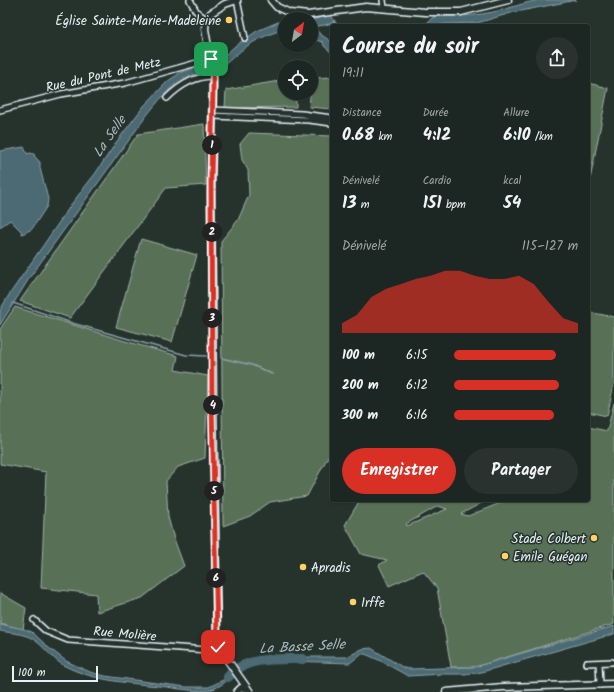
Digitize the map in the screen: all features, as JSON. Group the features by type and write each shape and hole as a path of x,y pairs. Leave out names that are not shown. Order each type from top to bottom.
{"street":[{"path":"190,0 196,11 206,20"},
{"path":"246,38 237,0 225,2 210,13 206,20 206,32 213,74 211,177 212,359 217,643 220,651 249,690"},
{"path":"270,0 277,6 290,13 308,15 366,6 425,12 461,12 508,0"},
{"path":"382,0 384,8"},
{"name":"Rue du Pont de Metz","path":"0,110 61,94 125,83 211,61"},
{"path":"167,98 177,88 186,82 213,74"},
{"path":"213,113 302,114 330,118"},
{"path":"213,113 330,123"},
{"name":"Rue Molière","path":"34,620 46,631 68,640 220,651"},
{"path":"587,663 612,662"},
{"path":"599,663 600,685"},
{"path":"239,677 238,690 244,688 249,690"},
{"path":"446,692 503,687 614,684"}],"green space":[{"path":"330,77 330,109 309,107 310,100 318,100 318,78"},
{"path":"278,81 278,100 296,100 296,107 225,108 226,90"},
{"path":"590,84 608,88 590,180"},
{"path":"204,124 206,185 166,188 70,318 20,301 138,134"},
{"path":"249,133 330,136 330,453 307,496 270,502 250,516 223,526 221,241 238,220 249,195 248,170 242,160 240,144"},
{"path":"141,239 197,255 172,342 116,327"},
{"path":"15,307 178,356 175,370 208,376 205,458 178,467 166,481 168,517 184,566 142,598 97,612 96,594 41,588 46,472 0,464 0,329"},
{"path":"590,312 614,317 614,384 607,416 590,412"},
{"name":"Emile Guégan","path":"614,403 614,624 475,667 451,667 437,588 423,571 389,586 379,565 387,560 361,554 345,525 359,502 483,502 461,514 468,516 503,502 590,502 590,427 607,431","holes":["438,506 447,509 407,526 406,524"]},
{"path":"0,593 26,608 23,630 0,623"}],"water":[{"path":"539,0 576,0 511,13 477,23 426,24 432,18 437,16 482,14"},
{"path":"331,15 337,24 334,23 318,26 318,18"},
{"path":"278,22 278,32 253,42 225,65 216,69 216,63 235,46 257,31"},
{"path":"318,32 330,41 330,51 324,46 323,42 318,41"},
{"path":"208,63 209,71 195,74 177,83 163,96 147,115 30,277 0,325 0,310 9,295 73,202 143,107 168,81 180,73"},
{"path":"24,147 27,154 34,154 40,162 40,168 48,199 47,206 32,229 22,234 10,220 0,227 0,151"},
{"path":"0,624 32,632 66,661 90,672 105,676 186,687 209,687 225,679 232,669 235,674 214,689 206,691 114,681 75,671 63,665 33,639 21,634 0,631"},
{"path":"614,626 614,634 478,673 408,676 365,654 361,654 350,663 290,661 290,657 347,657 362,649 371,648 404,668 475,667"}],"waterway":[{"path":"13,303 72,323 186,355 206,356"},
{"path":"221,358 252,365 272,374"},
{"name":"La Basse Selle","path":"228,677 235,670 253,662 273,659 303,659"}],"place":[{"name":"Église Sainte-Marie-Madeleine","path":"229,20"},
{"name":"Stade Colbert","path":"594,538"},
{"name":"Emile Guégan","path":"505,556"},
{"name":"Apradis","path":"303,567"},
{"name":"Irffe","path":"353,602"}],"route":[{"path":"211,59 213,71 211,177 212,404 218,647"}],"water label":[{"name":"La Selle","path":"109,136"}]}
